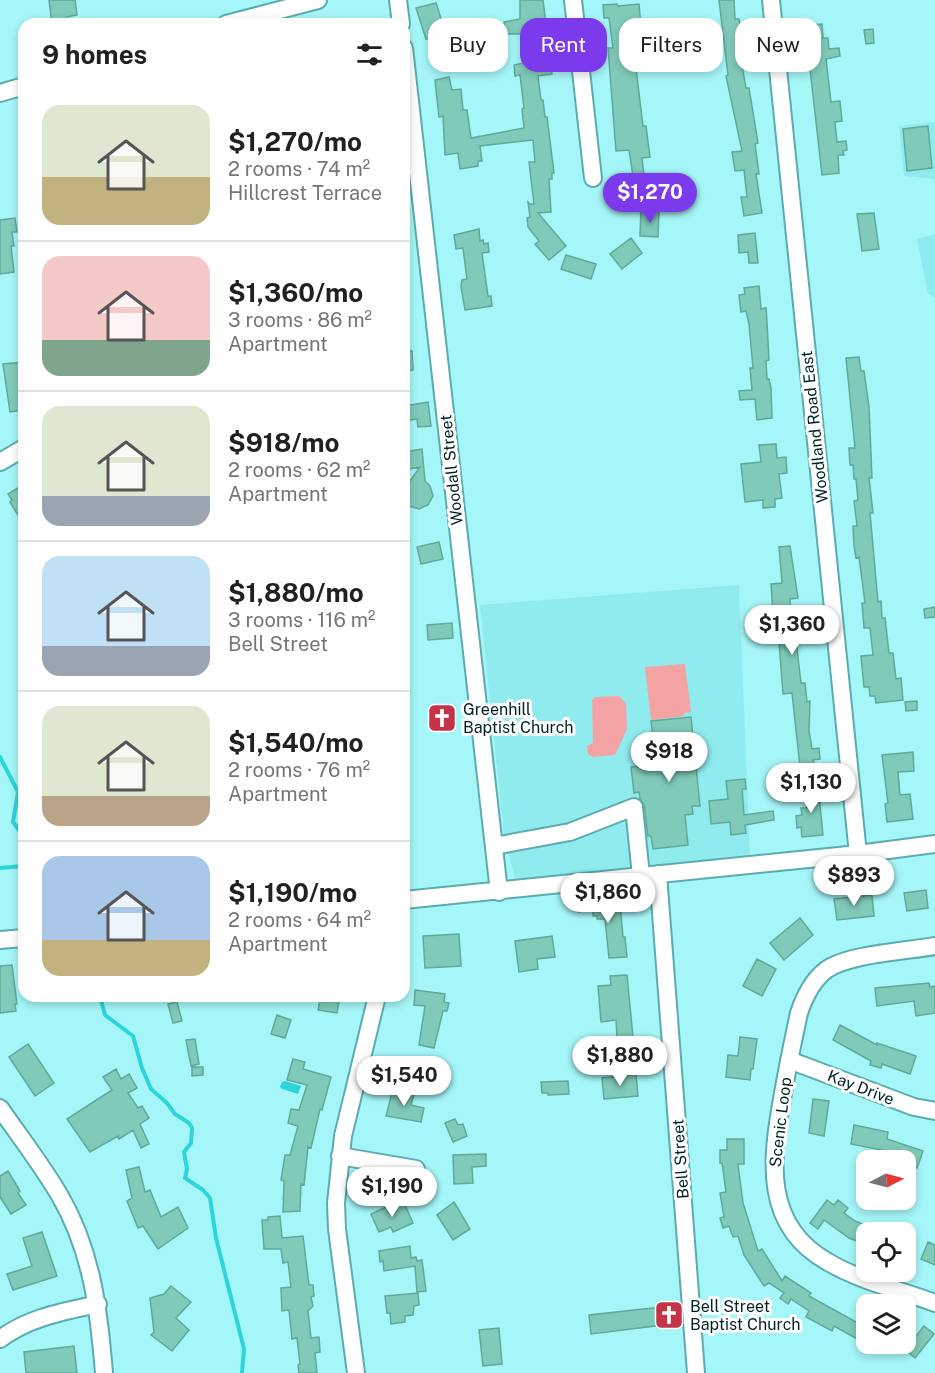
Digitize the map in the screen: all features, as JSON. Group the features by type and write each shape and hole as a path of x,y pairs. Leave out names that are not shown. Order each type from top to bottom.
{"street":[{"path":"241,18 274,5 318,0"},
{"path":"398,0 400,18"},
{"path":"573,0 593,178"},
{"name":"Woodland Road East","path":"771,0 858,854"},
{"path":"0,93 18,90"},
{"name":"Woodall Street","path":"410,101 499,892"},
{"path":"0,462 18,452"},
{"path":"494,846 570,832 634,807 640,876"},
{"path":"410,899 499,892 935,844"},
{"name":"Bell Street","path":"658,874 696,1373"},
{"path":"0,940 18,938"},
{"name":"Scenic Loop","path":"935,946 858,958 836,964 815,982 803,1002 789,1060 776,1134 773,1168 776,1192 790,1225 810,1250 827,1262 854,1274 935,1303"},
{"path":"356,1373 337,1229 336,1203 340,1156 346,1123 376,1002"},
{"name":"Kay Drive","path":"789,1060 914,1107 935,1111"},
{"path":"0,1108 6,1131 59,1195 73,1222 88,1264 98,1304 104,1373"},
{"path":"340,1156 416,1169"},
{"path":"0,1339 20,1325 33,1320 98,1304"}],"shaded area":[{"path":"935,122 935,179 904,176 899,126"},
{"path":"935,234 935,298 928,294 917,239"},
{"path":"739,585 750,856 516,883 504,835 480,605"},
{"path":"685,664 691,712 684,713 684,716 651,720 645,667"},
{"path":"619,696 626,703 627,729 615,755 593,757 588,754 587,746 593,743 592,700 595,697"},
{"path":"285,1081 301,1086 298,1094 280,1087"}],"building":[{"path":"49,0 75,0 77,15 68,18 51,18"},
{"path":"520,0 543,0 545,18 520,18"},
{"path":"719,0 734,0 735,72 743,72 746,88 749,88 758,143 755,144 759,174 756,174 762,213 744,216 741,197 747,197 744,170 735,171 732,152 742,151 726,76 728,75 723,18"},
{"path":"436,3 441,18 428,18 428,38 426,39 416,8"},
{"path":"639,4 640,18 619,18 619,72 636,72 643,126 646,126 650,157 642,158 644,176 657,175 658,181 665,181 667,191 636,196 629,150 616,151 608,48 613,48 609,18 604,18 603,5"},
{"path":"520,19 520,34 508,34 508,21"},
{"path":"821,24 823,38 828,38 829,49 839,48 840,56 826,59 831,102 840,101 842,121 835,122 837,142 846,141 847,150 843,151 844,155 838,155 839,173 822,175 810,72 821,72"},
{"path":"873,29 874,43 866,44 864,30"},
{"path":"520,64 520,72 552,72 552,74 538,76 541,100 543,100 545,117 547,117 554,173 552,173 552,179 549,179 551,212 538,213 566,246 549,260 535,244 539,241 528,227 527,218 530,217 528,202 534,204 529,162 535,162 533,140 480,146 482,161 478,161 478,166 460,169 458,153 445,155 443,116 439,117 435,80 449,77 452,90 461,89 463,110 467,110 471,138 524,128 520,75 515,76 514,65"},
{"path":"928,126 932,168 907,171 903,129"},
{"path":"641,210 659,211 658,237 640,236"},
{"path":"874,213 879,249 862,251 857,214"},
{"path":"15,218 17,232 12,232 14,246 11,246 14,272 0,274 0,220"},
{"path":"479,229 480,241 483,240 484,244 488,243 489,252 482,253 488,296 491,296 492,306 465,310 461,287 462,280 467,279 463,248 456,249 454,235"},
{"path":"755,233 758,263 749,263 748,252 739,253 738,235"},
{"path":"631,238 642,253 622,269 610,254"},
{"path":"566,255 596,264 591,279 561,269"},
{"path":"759,286 761,309 766,308 769,360 766,361 767,379 769,379 771,388 772,418 757,420 755,399 740,400 739,391 752,390 750,368 753,368 749,324 746,311 741,312 739,295 745,294 744,288"},
{"path":"410,351 412,351 413,370 410,370"},
{"path":"859,357 861,371 864,371 869,407 872,478 869,478 873,513 870,513 878,602 881,601 882,618 885,618 889,653 893,653 896,679 901,678 903,700 876,703 875,696 870,696 869,687 864,687 861,656 873,655 870,628 864,628 862,603 865,603 859,557 856,558 854,546 853,526 857,526 854,501 858,500 853,465 850,465 849,448 855,448 846,358"},
{"path":"18,363 18,411 10,412 3,364"},
{"path":"428,402 431,426 418,427 417,419 410,420 410,405"},
{"path":"776,444 777,458 786,457 787,473 779,474 782,498 775,499 775,507 763,508 763,500 745,502 741,464 761,462 759,445"},
{"path":"422,449 425,481 430,486 433,496 428,505 419,509 410,506 410,481 420,467 410,469 410,451"},
{"path":"18,488 18,515 10,502 12,500 8,494"},
{"path":"439,542 443,559 421,564 417,547"},
{"path":"790,546 798,598 790,599 791,623 799,622 801,640 796,640 801,683 805,683 807,702 810,701 809,730 812,749 819,748 820,759 813,760 814,765 800,767 792,693 783,694 777,615 773,615 771,584 782,583 779,547"},
{"path":"935,607 935,617 925,618 924,609"},
{"path":"452,623 453,638 428,640 427,625"},
{"path":"917,701 917,710 906,711 905,702"},
{"path":"691,717 700,806 692,806 693,814 685,815 688,845 653,849 651,836 648,836 644,805 639,792 634,793 631,767 656,765 651,721"},
{"path":"913,752 914,771 898,772 900,795 910,794 913,819 887,822 885,804 888,803 882,755"},
{"path":"745,779 746,789 742,789 744,815 773,811 774,820 745,825 746,833 731,835 730,822 711,824 709,801 728,799 726,781"},
{"path":"818,784 823,835 802,837 801,827 797,828 796,816 802,815 801,808 807,808 804,786"},
{"path":"926,890 928,908 907,911 904,893"},
{"path":"872,895 874,916 837,920 834,899"},
{"path":"601,896 601,904 620,903 627,957 609,958 605,919 597,919 597,916 593,916 593,910 578,912 577,901"},
{"path":"800,918 813,935 784,960 770,943"},
{"path":"459,934 461,966 425,968 423,936"},
{"path":"552,936 555,957 537,959 538,969 519,972 515,941"},
{"path":"757,959 776,969 762,996 743,986"},
{"path":"12,965 16,1011 0,1013 0,966"},
{"path":"627,975 633,1037 617,1038 616,1020 601,1022 598,986 611,985 610,976"},
{"path":"929,983 930,987 935,986 935,1013 916,1016 914,1001 877,1006 875,988"},
{"path":"415,990 445,994 444,1002 449,1003 447,1011 443,1011 434,1048 419,1045 425,1006 414,1005"},
{"path":"177,1002 182,1021 173,1023 168,1004"},
{"path":"320,1002 339,1002 337,1013 318,1010"},
{"path":"277,1015 291,1020 285,1038 271,1034"},
{"path":"840,1025 877,1045 877,1043 916,1056 910,1074 882,1064 881,1068 870,1065 871,1061 833,1040"},
{"path":"740,1037 757,1039 750,1080 726,1077 728,1055 738,1056"},
{"path":"195,1039 199,1064 191,1066 186,1040"},
{"path":"28,1044 54,1083 35,1096 9,1057"},
{"path":"293,1059 305,1062 303,1069 331,1077 322,1110 320,1109 311,1148 308,1147 304,1185 301,1184 300,1211 283,1212 284,1181 281,1180 285,1155 290,1155 298,1126 288,1123 291,1109 299,1110 307,1085 287,1080"},
{"path":"192,1067 203,1067 203,1075 192,1076"},
{"path":"116,1069 121,1079 129,1074 137,1088 128,1093 138,1108 142,1106 149,1118 140,1124 149,1144 141,1148 133,1130 90,1152 67,1119 112,1090 103,1077"},
{"path":"636,1074 638,1096 604,1099 602,1078"},
{"path":"568,1081 569,1094 542,1093 541,1082"},
{"path":"393,1089 414,1094 411,1105 424,1108 421,1122 386,1116"},
{"path":"813,1099 829,1101 824,1136 809,1133"},
{"path":"455,1119 458,1125 463,1124 467,1136 453,1142 445,1123"},
{"path":"854,1125 888,1132 887,1139 923,1151 917,1168 916,1150 881,1150 851,1144"},
{"path":"727,1139 744,1139 744,1164 738,1164 743,1203 758,1251 762,1249 782,1281 785,1276 811,1293 809,1296 856,1322 856,1338 834,1326 832,1331 806,1317 809,1311 791,1299 788,1304 780,1298 784,1293 769,1283 764,1286 744,1255 738,1236 733,1237 729,1226 723,1228 720,1218 724,1217 720,1193 726,1192 722,1163 720,1163 720,1150 727,1150"},
{"path":"486,1154 486,1166 472,1167 473,1183 454,1184 453,1155"},
{"path":"139,1167 145,1192 150,1190 161,1217 178,1207 188,1228 158,1249 143,1226 138,1228 127,1201 132,1198 126,1170"},
{"path":"8,1171 26,1205 11,1214 0,1197 0,1176"},
{"path":"827,1200 834,1205 838,1200 848,1208 844,1213 858,1222 856,1241 824,1220 818,1229 810,1223"},
{"path":"397,1202 398,1205 404,1203 413,1223 393,1232 391,1227 379,1232 371,1214"},
{"path":"454,1202 470,1229 453,1240 437,1215"},
{"path":"280,1216 282,1238 303,1236 309,1285 313,1285 314,1296 311,1297 313,1306 308,1311 311,1338 319,1337 320,1352 315,1353 317,1373 299,1373 297,1338 292,1339 289,1310 282,1311 281,1288 291,1287 288,1262 283,1263 281,1249 264,1249 262,1220"},
{"path":"42,1232 57,1276 13,1290 7,1274 32,1266 23,1238"},
{"path":"928,1242 935,1245 935,1265 921,1259"},
{"path":"410,1246 411,1258 416,1257 417,1261 422,1260 426,1291 417,1292 415,1266 384,1271 383,1261 380,1262 379,1251"},
{"path":"171,1286 191,1302 176,1318 189,1330 172,1351 151,1335 154,1332 150,1298 164,1294"},
{"path":"418,1293 419,1305 414,1306 413,1315 405,1316 405,1322 391,1324 385,1296"},
{"path":"661,1307 663,1325 591,1334 589,1315"},
{"path":"924,1326 934,1334 915,1358 910,1354 916,1354 916,1336"},
{"path":"499,1328 502,1364 483,1366 479,1330"},
{"path":"74,1346 77,1373 26,1373 24,1352"}],"waterway":[{"path":"0,757 18,792"},
{"path":"18,792 13,822 18,829"},
{"path":"0,868 18,866"},
{"path":"102,1002 105,1015 133,1036 151,1089 192,1128 191,1143 184,1152 187,1169 185,1178 203,1190 210,1198 216,1238 244,1349 242,1373"}],"place":[{"name":"Greenhill Baptist Church","path":"442,718"},
{"name":"Bell Street Baptist Church","path":"669,1315"}]}
